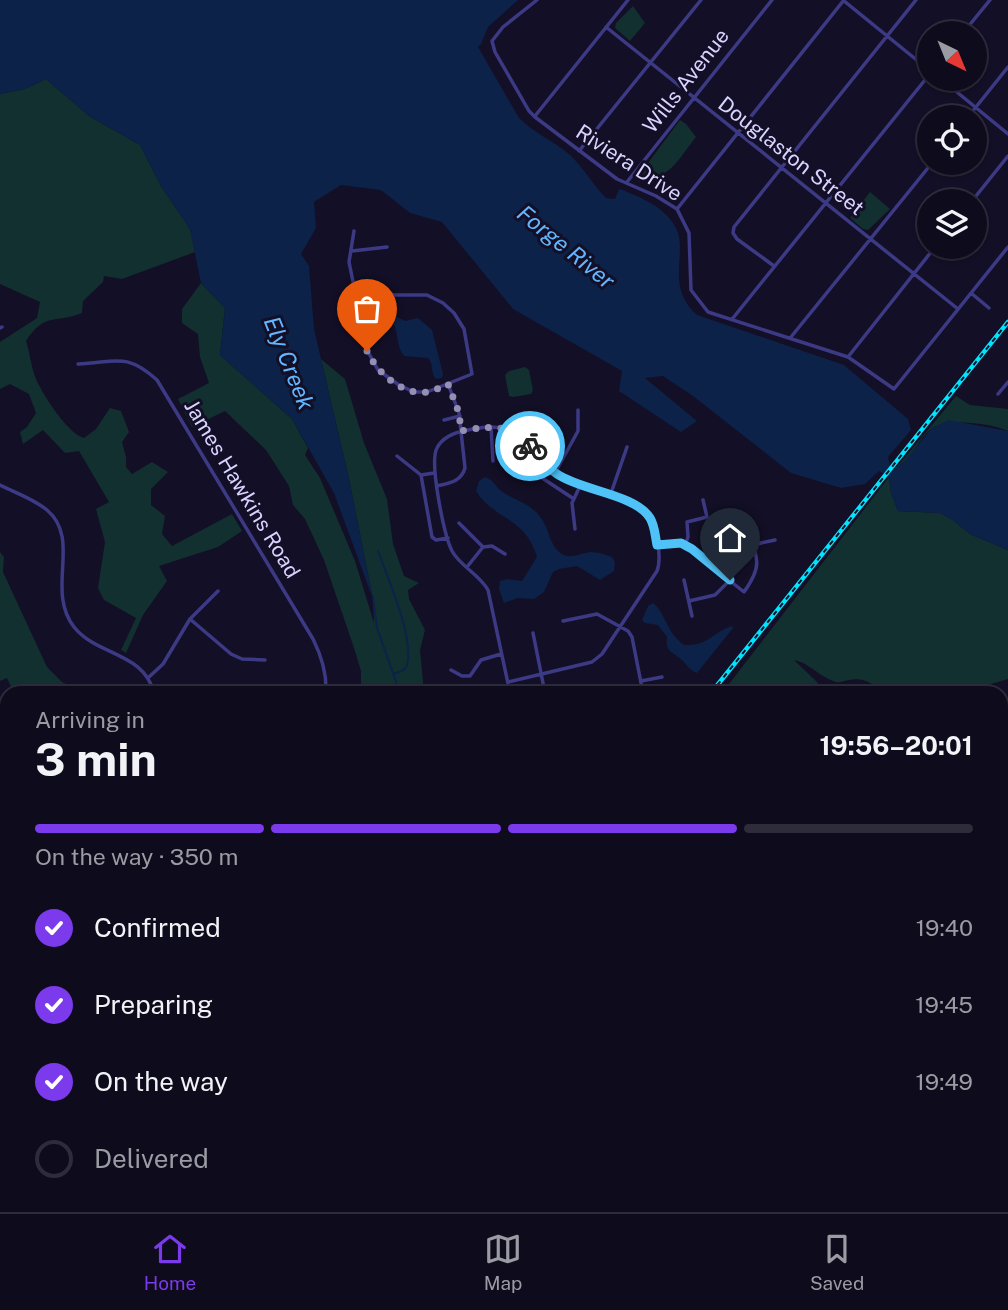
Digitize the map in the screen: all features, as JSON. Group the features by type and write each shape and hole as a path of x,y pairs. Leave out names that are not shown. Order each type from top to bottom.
{"street":[{"name":"Riviera Drive","path":"537,0 503,27 492,41 495,52 535,117 617,179 656,196 677,209 689,233 691,289 708,312 848,357 894,389 958,309"},
{"path":"535,117 628,0"},
{"path":"579,151 701,0"},
{"name":"Wills Avenue","path":"626,183 772,0"},
{"path":"677,209 844,0 917,62"},
{"path":"774,265 737,239 733,233 734,227 916,0"},
{"path":"973,21 990,0"},
{"name":"Douglaston Street","path":"606,27 958,309"},
{"path":"978,105 1008,67"},
{"path":"733,319 917,87"},
{"path":"955,91 973,105"},
{"path":"987,116 1008,134"},
{"path":"982,189 1008,156"},
{"path":"791,337 922,175"},
{"path":"354,231 349,262 367,351 378,370 398,385 414,392 427,392 472,374 464,329 454,313 443,303 427,295 394,295 378,290 357,295"},
{"path":"352,251 387,247"},
{"path":"958,309 1008,247"},
{"path":"848,357 925,259"},
{"path":"971,293 989,308"},
{"name":"James Hawkins Road","path":"78,363 103,360 129,362 151,374 163,389 313,639 324,663 326,686"},
{"path":"998,394 1008,382"},
{"path":"437,486 450,483 463,474 465,468 460,415 448,384"},
{"path":"555,473 578,431 578,410"},
{"path":"444,420 460,415"},
{"path":"491,427 494,461"},
{"path":"508,682 592,662 602,654 657,571 659,561 649,516 634,505 580,486 555,473 517,433 507,428 491,427 461,431 449,436 436,448 433,459 448,538 456,557 479,576 488,590 509,686"},
{"path":"610,496 627,447"},
{"path":"397,456 421,475 432,537 436,540 448,538"},
{"path":"421,475 434,472"},
{"path":"536,474 574,499"},
{"path":"0,485 36,503 49,512 57,524 65,553 60,588 62,602 75,628 93,643 130,660 149,677 152,686"},
{"path":"575,529 572,509 580,486"},
{"path":"685,545 688,537 687,522 707,517 703,500"},
{"path":"459,523 483,547"},
{"path":"657,545 685,545 744,592 756,574 757,563 747,532"},
{"path":"752,545 775,540"},
{"path":"467,568 483,547 492,546 505,554"},
{"path":"684,580 692,616"},
{"path":"689,601 715,595 730,580"},
{"path":"149,677 163,664 190,620 218,591"},
{"path":"563,621 597,614 628,631 632,637 642,686"},
{"path":"190,620 231,654 242,659 265,660"},
{"path":"533,633 544,686"},
{"path":"450,670 462,677 470,676 481,660 502,654"},
{"path":"641,681 662,677"}],"green space":[{"path":"633,6 645,23 630,41 615,28 616,23"},
{"path":"46,79 89,116 140,145 161,186 190,229 195,252 122,279 104,276 103,282 83,301 82,313 51,320 39,326 26,341 36,379 64,422 84,438 96,429 110,408 121,411 129,432 122,442 126,467 132,474 152,462 168,472 151,489 151,505 165,516 162,534 172,546 232,514 242,531 218,547 159,566 167,581 143,615 126,653 121,650 136,618 104,600 98,588 105,542 96,509 109,502 79,451 65,453 43,430 23,444 20,432 27,427 36,413 29,394 10,384 0,389 0,342 37,318 40,302 0,284 0,94 25,89"},
{"path":"680,120 696,137 666,172 638,182 639,175"},
{"path":"870,192 890,209 868,230 850,218"},
{"path":"201,283 225,308 220,355 292,419 308,448 305,455 320,478 355,561 374,623 373,599 349,479 321,359 345,379 364,443 387,499 393,544 404,576 419,583 408,590 409,599 425,630 420,650 423,686 361,686 361,671 324,560 305,519 293,505 289,486 266,450 225,411 192,427 178,399 209,383 200,357 198,334 182,323 182,309"},
{"path":"525,367 529,370 533,390 531,394 509,396 505,375 509,371"},
{"path":"956,396 970,405 1008,409 1008,431 956,422 937,426 925,434 907,459 897,467"},
{"path":"889,477 891,493 898,511 940,513 970,534 1008,550 1008,679 988,686 874,686 854,679 835,682 794,660 818,683 817,686 727,686"},
{"path":"0,552 4,557 3,572 47,667 62,682 70,686 11,686 7,678 0,681"}],"water":[{"name":"Forge River","path":"0,0 518,0 488,27 478,47 519,118 570,155 606,198 615,199 619,189 623,190 663,211 673,223 680,244 681,291 697,315 844,365 908,419 911,430 888,457 890,466 894,469 903,463 931,429 948,420 1008,431 1008,550 970,534 940,513 898,511 891,493 889,477 879,471 865,484 841,488 791,473 693,396 663,376 645,378 697,421 681,432 619,391 622,371 513,309 442,222 410,213 381,190 341,185 314,202 316,228 301,254 309,266 314,329 349,479 373,599 334,493 292,419 220,355 225,308 201,283 190,229 161,186 140,145 89,116 46,79 25,89 0,94"},
{"path":"397,317 405,321 418,318 432,330 442,378 434,377 428,358 404,356 392,321"},
{"path":"485,477 501,491 537,513 553,544 563,555 575,556 591,552 612,557 615,562 614,571 600,580 577,566 559,569 553,572 544,592 534,599 518,598 504,603 499,589 500,581 522,581 537,557 525,534 484,501 476,491 479,481"},
{"path":"653,603 673,634 684,645 705,641 725,629 732,626 733,628 697,673 669,649 667,637 658,625 642,620 648,606"}],"waterway":[{"path":"378,551 399,608 407,640 407,665 394,674"},
{"name":"Ely Creek","path":"373,597 377,628 398,686"}],"railway":[{"path":"717,686 1008,322"}],"way so far":[{"path":"367,351 378,370 398,385 414,392 427,392 448,384 459,413 461,431 507,428 517,433 530,446"}],"route":[{"path":"530,446 555,473 580,486 627,501 642,510 653,524 657,545 681,543 730,580"}]}
